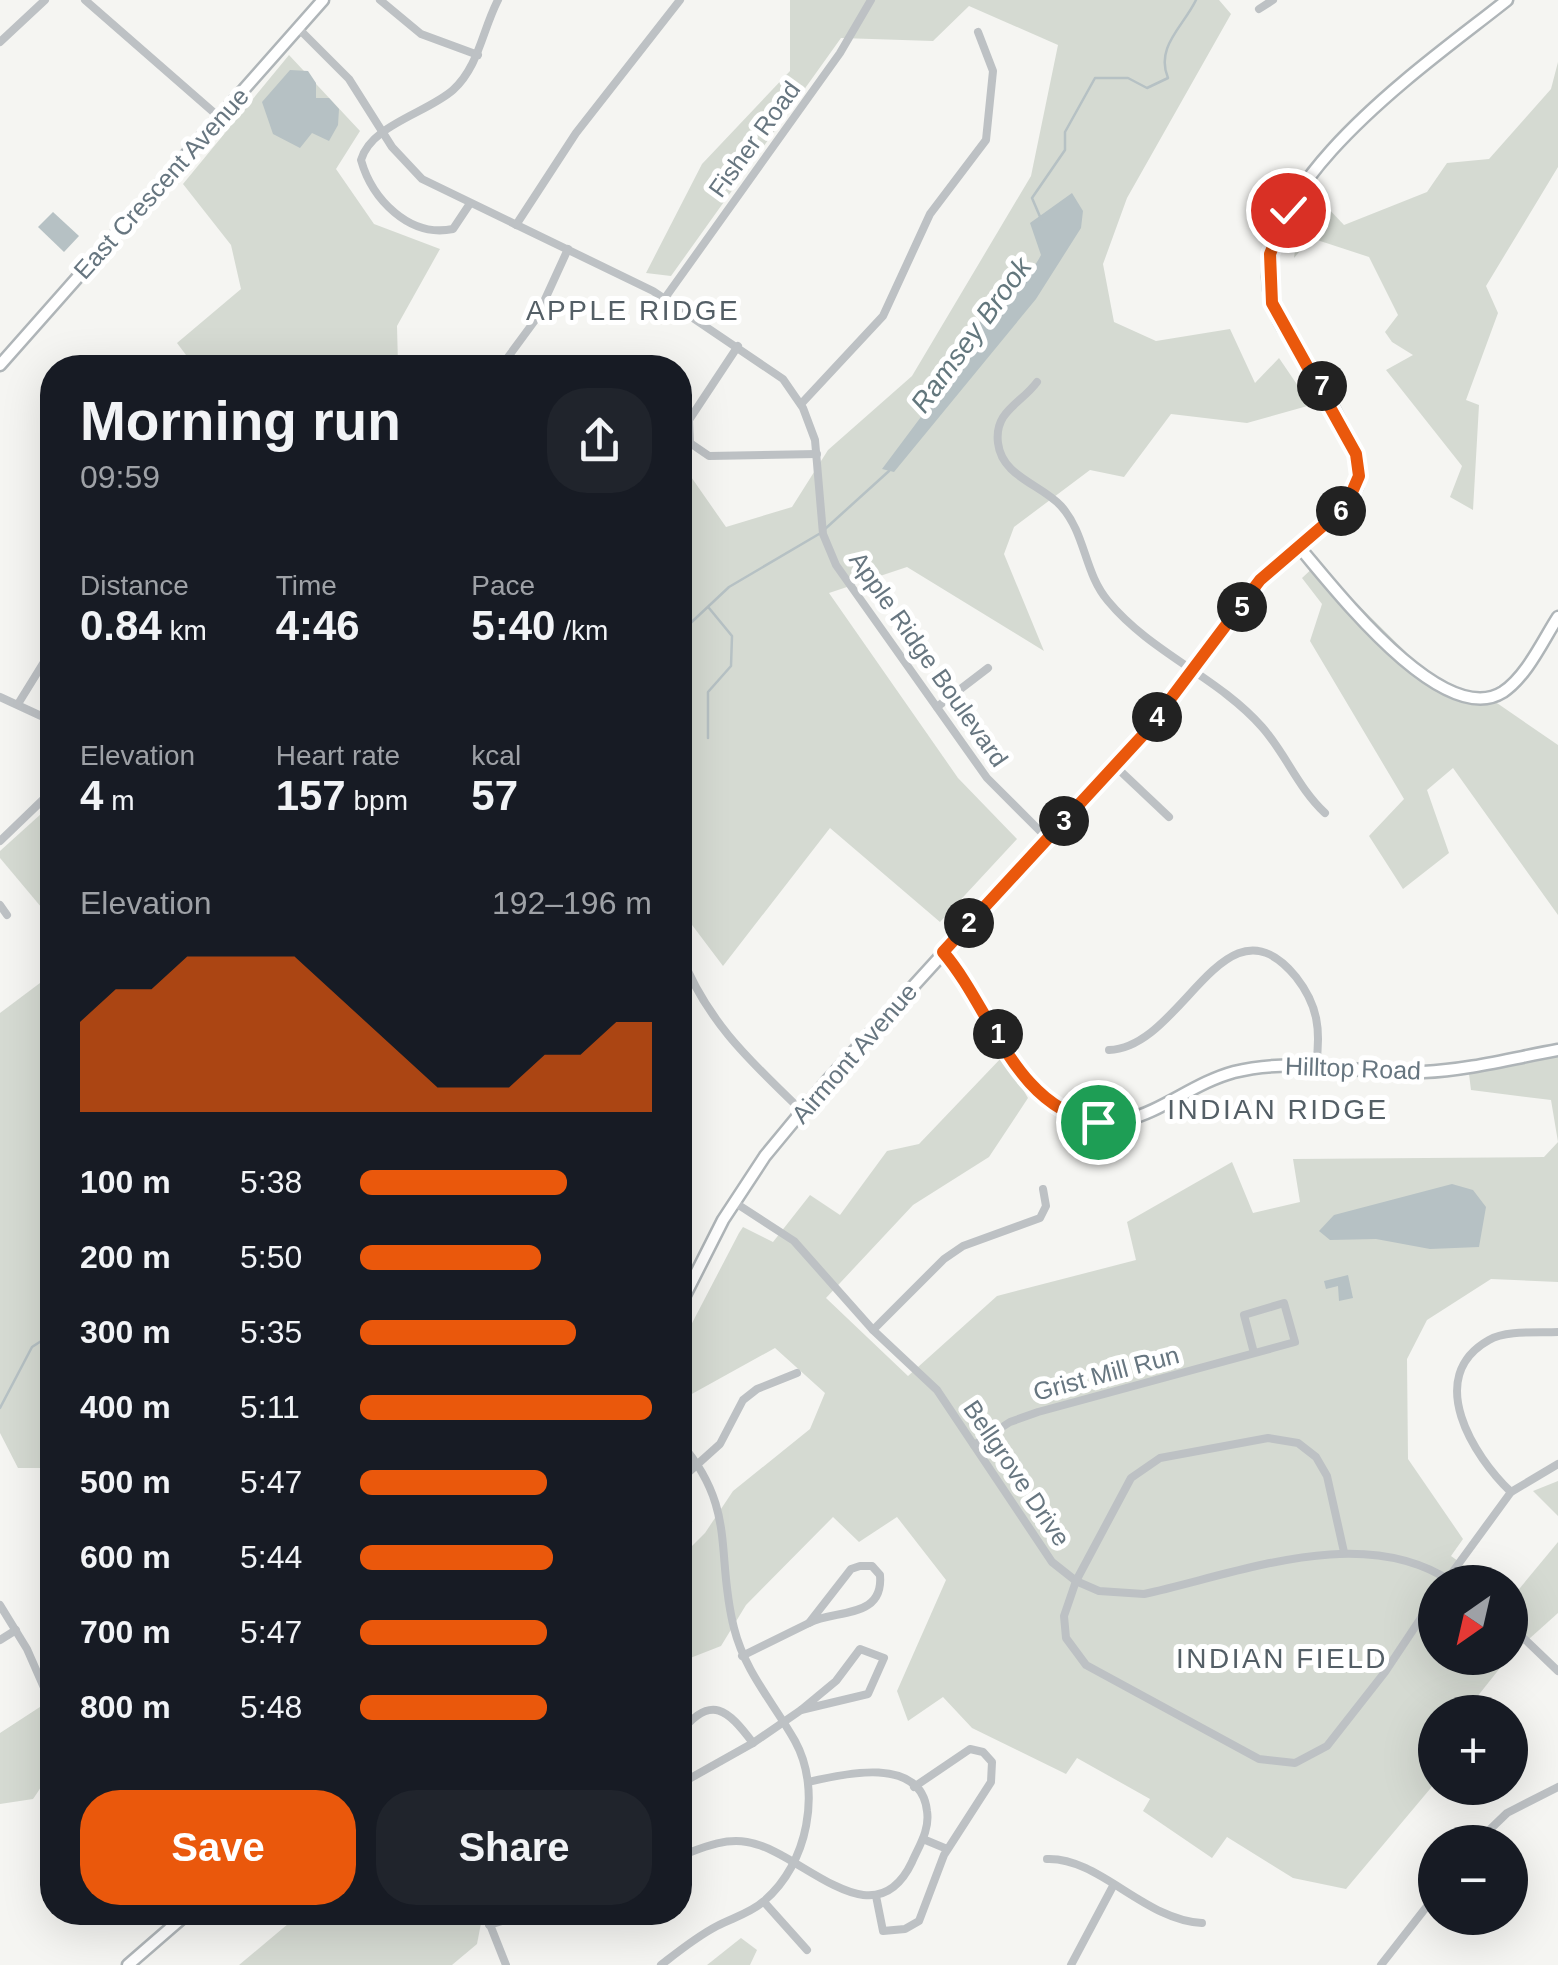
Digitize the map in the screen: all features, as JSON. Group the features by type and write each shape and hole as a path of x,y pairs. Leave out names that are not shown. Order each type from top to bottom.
{"street":[{"path":"0,42 45,0"},
{"path":"86,0 220,117"},
{"name":"East Crescent Avenue","path":"0,365 323,0"},
{"path":"380,0 421,34 478,55"},
{"path":"469,205 453,229 438,232 415,224 388,208 370,184 361,160 364,148 453,90 478,55 498,0"},
{"path":"516,225 576,133 680,0"},
{"name":"Fisher Road","path":"665,298 840,54 871,0"},
{"path":"1259,8 1274,0"},
{"name":"Airmont Avenue","path":"692,1282 734,1202 802,1112 1114,766 1192,674 1260,580 1352,498 1359,465 1327,395 1277,317 1269,286 1273,240 1309,180 1361,122 1507,0"},
{"name":"Apple Ridge Boulevard","path":"299,29 342,70 384,134 422,179 665,298 783,379 800,404 817,454 821,518 828,550 987,778 1048,839"},
{"path":"800,404 882,316 930,214 986,140 991,124 993,71 978,32"},
{"path":"510,355 536,319 568,249"},
{"path":"692,414 738,346"},
{"path":"1037,382 1010,406 1000,423 998,443 1004,462 1064,509 1106,600 1192,674 1224,692 1260,725 1304,791 1325,813"},
{"path":"692,444 708,456 817,454"},
{"path":"1300,548 1372,631 1461,697 1492,697 1512,685 1558,616"},
{"path":"18,704 40,668"},
{"path":"936,707 988,668"},
{"path":"0,696 40,715"},
{"path":"1114,766 1168,817"},
{"path":"0,841 40,803"},
{"path":"0,905 8,915"},
{"path":"1110,1050 1142,1042 1174,1014 1223,959 1255,950 1284,963 1311,998 1319,1023 1316,1065"},
{"name":"Hilltop Road","path":"943,952 1031,1087 1053,1106 1082,1120 1127,1121 1232,1073 1316,1065 1420,1072 1558,1050"},
{"path":"692,986 722,1032 802,1112"},
{"path":"873,1330 963,1246 1040,1218 1046,1206 1043,1189"},
{"name":"Bellgrove Drive","path":"734,1202 794,1241 873,1330 937,1390 1044,1554 1076,1581 1116,1594 1144,1594 1344,1552 1392,1556 1418,1568"},
{"name":"Grist Mill Run","path":"974,1445 1010,1422 1038,1412 1295,1342 1284,1303 1244,1315 1254,1353"},
{"path":"1511,1492 1482,1461 1463,1429 1458,1402 1461,1377 1473,1355 1492,1338 1558,1332"},
{"path":"692,1472 720,1444 743,1400 757,1389 797,1373"},
{"path":"1344,1552 1323,1465 1298,1443 1268,1438 1160,1458 1140,1469 1076,1581 1064,1626 1078,1658 1259,1759 1283,1764 1307,1759 1326,1746 1385,1672 1418,1622"},
{"path":"661,1965 695,1938 764,1902 792,1863 808,1824 808,1782 802,1757 742,1656 729,1602 723,1524 700,1466 692,1456"},
{"path":"1459,1565 1511,1492 1558,1464"},
{"path":"742,1656 821,1616 863,1610 880,1588 877,1569 852,1569 808,1622"},
{"path":"0,1605 40,1681"},
{"path":"0,1640 16,1630"},
{"path":"1528,1642 1558,1670"},
{"path":"692,1777 753,1744 801,1710 836,1680 860,1648 882,1655 884,1664 868,1694 801,1710"},
{"path":"692,1719 696,1714 718,1710 733,1717 753,1744"},
{"path":"876,1896 883,1931 914,1926 924,1915 947,1850 990,1782 992,1762 984,1752 970,1749 914,1787"},
{"path":"692,1851 715,1842 747,1842 840,1887 876,1896 894,1889 904,1878 923,1839 927,1808 914,1787 874,1771 808,1782"},
{"path":"1494,1825 1507,1812 1558,1787"},
{"path":"923,1839 947,1850"},
{"path":"1047,1859 1066,1860 1161,1914 1202,1924"},
{"path":"1071,1965 1113,1886"},
{"path":"764,1902 807,1950"},
{"path":"1381,1965 1418,1918"},
{"path":"128,1965 174,1925"},
{"path":"489,1925 506,1965"}],"shaded area":[{"path":"790,0 1219,0 1231,14 1127,198 1103,264 1114,322 1156,341 1230,329 1255,383 1279,358 1311,405 1247,423 1171,414 1124,477 1090,470 1014,527 1004,554 1044,651 907,567 829,593 958,778 1017,839 940,922 830,828 723,966 692,925 692,478 726,527 792,507 828,450 912,376 1031,176 1058,45 969,6 933,41 841,38 671,276 646,273 702,164 790,71"},
{"path":"289,55 360,131 336,169 374,224 440,249 397,326 398,355 186,355 177,343 241,289 231,245 183,184"},
{"path":"1558,62 1558,167 1486,286 1498,313 1466,400 1479,405 1473,510 1450,497 1462,466 1386,370 1413,355 1392,342 1385,332 1398,315 1369,257 1311,238 1294,258 1295,250 1304,228 1324,204 1344,225 1427,192 1447,163 1489,159 1551,89"},
{"path":"290,70 308,71 316,83 316,98 329,98 339,109 338,125 329,141 312,133 300,148 273,134 262,102"},
{"path":"1072,193 1083,211 1081,228 1036,299 894,472 882,469 971,350 989,293 1014,287 1037,263 1041,255 1030,223"},
{"path":"53,212 79,236 64,252 38,227"},
{"path":"1317,564 1443,689 1494,701 1558,745 1558,915 1453,768 1427,790 1449,853 1403,889 1369,836 1404,799 1310,641 1322,604 1302,578"},
{"path":"40,815 40,906 0,858 0,851"},
{"path":"40,983 40,1468 18,1468 0,1433 0,1013"},
{"path":"1003,1056 1028,1098 989,1157 913,1205 826,1298 908,1376 997,1296 1136,1260 1127,1222 1232,1162 1253,1213 1300,1202 1293,1159 1544,1157 1558,1142 1558,1282 1491,1279 1427,1320 1407,1359 1408,1459 1463,1539 1451,1556 1463,1565 1418,1565 1418,1675 1494,1675 1479,1695 1418,1695 1418,1803 1346,1889 1293,1878 1227,1837 1212,1858 1143,1811 1150,1799 1077,1758 1066,1774 972,1728 943,1697 908,1721 897,1691 946,1580 897,1517 859,1542 833,1517 746,1605 721,1646 692,1657 692,1546 733,1491 810,1429 825,1393 775,1348 692,1394 692,1323 743,1227 773,1242 810,1195 840,1215 887,1151 919,1144"},
{"path":"1558,1056 1558,1142 1551,1100 1471,1090 1468,1066"},
{"path":"1452,1184 1473,1190 1486,1207 1479,1247 1430,1249 1376,1239 1330,1240 1319,1231 1334,1215"},
{"path":"1348,1275 1353,1298 1339,1301 1338,1286 1326,1289 1324,1281"},
{"path":"1558,1481 1558,1516 1533,1491"},
{"path":"1558,1542 1558,1613 1528,1640 1528,1578"},
{"path":"40,1707 40,1787 33,1799 0,1804 0,1733"},
{"path":"287,1925 481,1925 477,1944 452,1965 239,1965"},
{"path":"741,1938 757,1950 750,1965 707,1965"}],"waterway":[{"name":"Ramsey Brook","path":"1041,219 1032,198 1065,150 1065,132 1095,78 1128,78 1147,88 1168,78 1168,47 1196,0"},
{"name":"Ramsey Brook","path":"825,529 889,471"},
{"name":"Ramsey Brook","path":"692,622 729,587 819,534"},
{"path":"708,738 708,692 731,666 732,636 709,608"},
{"name":"Ramsey Brook","path":"0,1408 32,1347 40,1342"}],"district":[{"name":"APPLE RIDGE","path":"633,310"},
{"name":"INDIAN RIDGE","path":"1278,1109"},
{"name":"INDIAN FIELD","path":"1282,1658"}],"route":[{"path":"1098,1122 1067,1114 1031,1087 943,952 1144,734 1260,580 1352,498 1359,476 1356,454 1327,395 1285,332 1272,303 1270,254 1288,210"}]}
